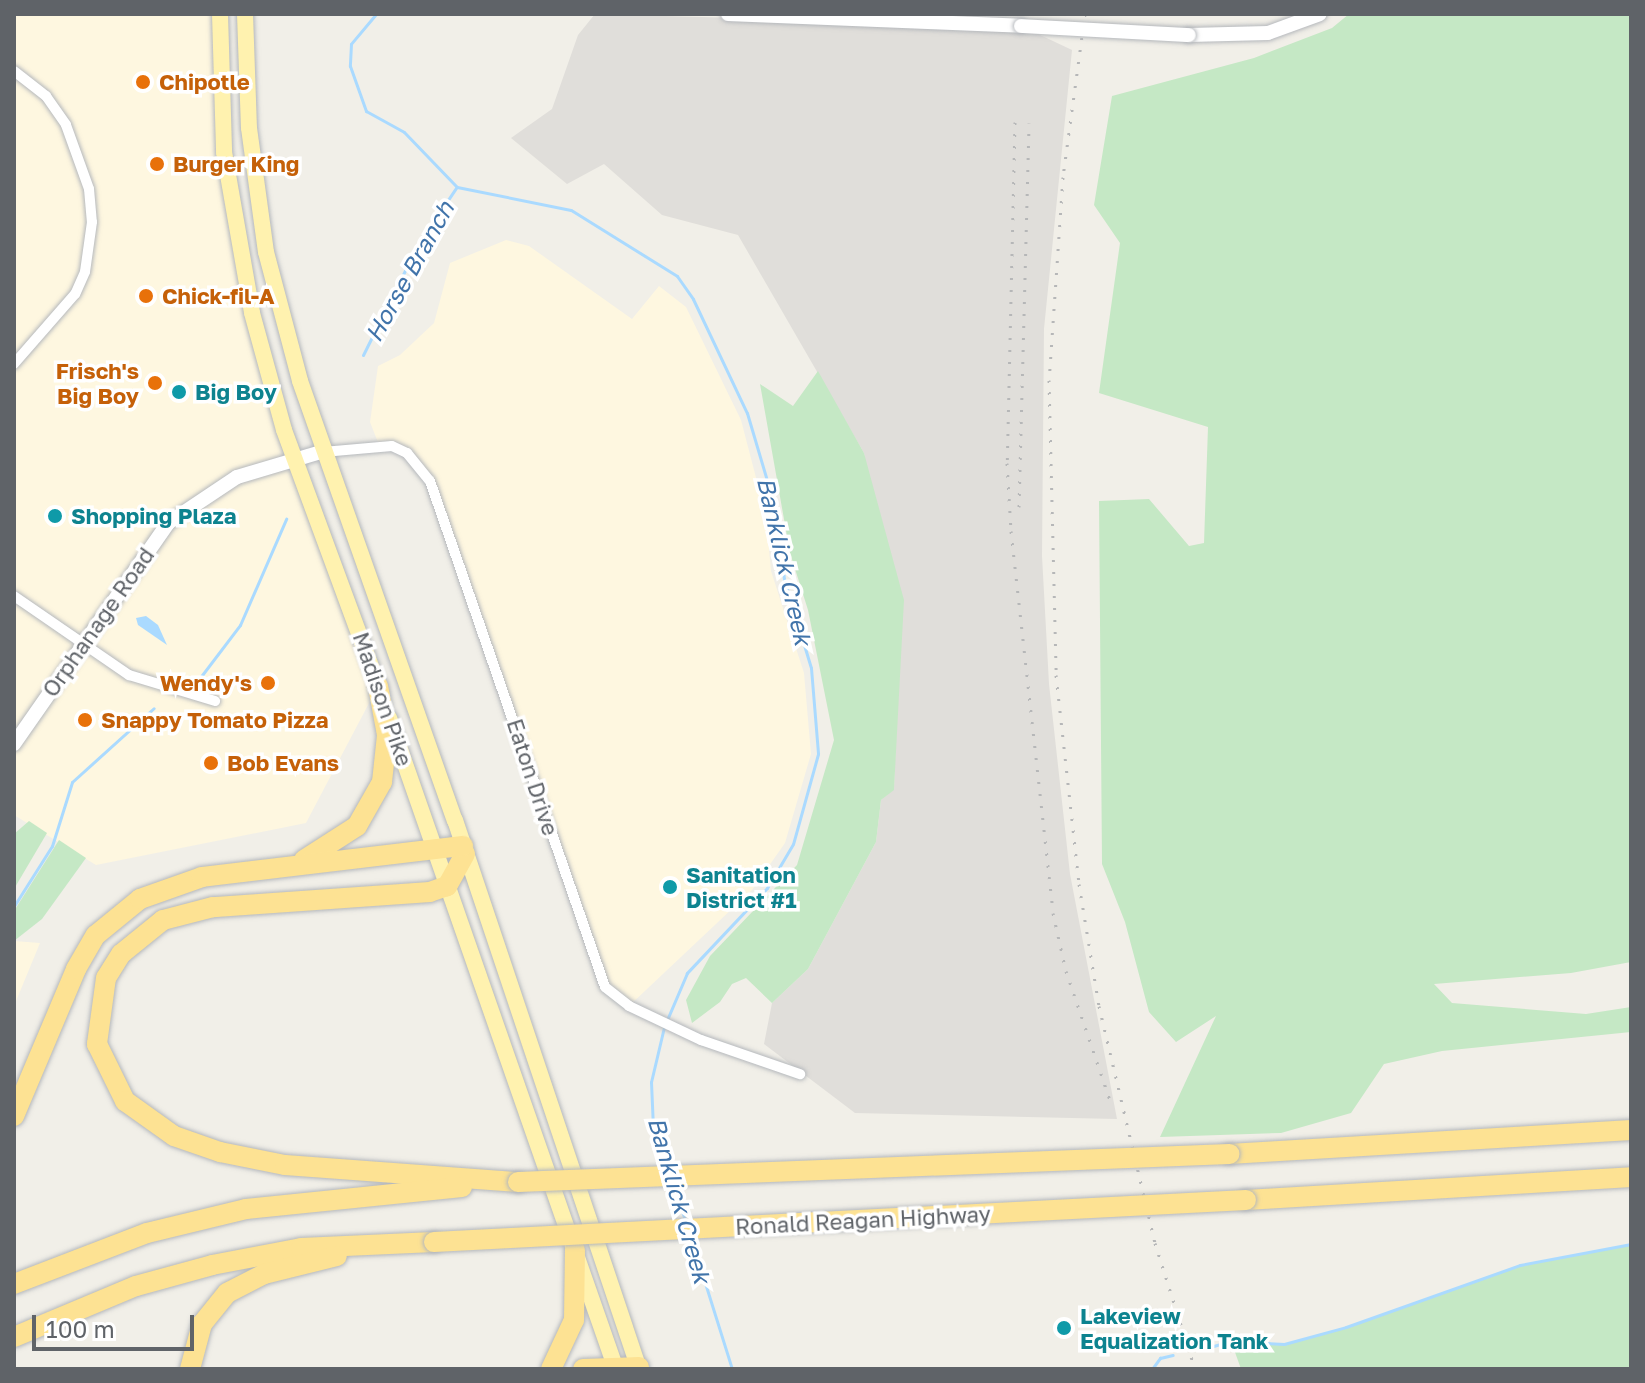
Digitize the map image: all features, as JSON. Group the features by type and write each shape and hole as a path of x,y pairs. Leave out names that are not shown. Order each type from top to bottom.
{"highway":[{"path":"283,867 344,839 372,805 387,755 378,686"},
{"path":"14,1116 76,969 96,935 116,915 183,880 437,849 464,850 447,886 187,911 140,935 121,954 99,1002 101,1060 125,1101 174,1136 220,1152 403,1182 518,1182 1229,1154 1631,1130"},
{"name":"Ronald Reagan Highway","path":"14,1337 86,1304 212,1265 301,1248 1246,1200 1631,1177"},
{"path":"14,1284 78,1256 188,1222 403,1182"},
{"path":"190,1369 202,1324 227,1293 264,1274 382,1244"},
{"path":"551,1369 574,1320 575,1250"},
{"path":"583,1369 639,1368"}],"main road":[{"name":"Madison Pike","path":"220,14 222,120 238,248 295,457 437,849 447,886 616,1368"},
{"name":"Madison Pike","path":"245,14 249,128 266,252 321,452 464,850 639,1368"}],"street":[{"path":"728,14 1189,35 1268,33 1320,14"},
{"path":"14,71 46,96 66,125 89,189 92,222 85,272 75,294 14,364"},
{"name":"Eaton Drive","path":"321,452 392,446 407,453 430,481 591,954 605,987 629,1006 701,1040 800,1074"},
{"name":"Orphanage Road","path":"14,744 144,553 182,510 237,477 295,457 321,452"},
{"path":"14,596 129,675 215,701"}],"shaded area":[{"path":"14,14 220,14 222,96 252,313 378,686 306,823 96,865 14,815"},
{"path":"595,14 1021,26 1072,50 1044,329 1042,556 1049,684 1070,874 1117,1119 855,1113 764,1044 772,1003 808,969 876,842 881,800 894,789 897,706 864,453 738,235 662,215 604,164 567,184 511,138 552,109 578,35"},
{"path":"506,240 529,246 632,319 659,286 686,307 741,420 766,516 771,571 804,673 811,754 785,843 752,890 629,1006 605,987 437,498 407,453 379,445 370,422 378,366 400,355 434,323 450,263"},
{"path":"14,941 40,943 14,1006"}],"green space":[{"path":"1349,14 1631,14 1631,962 1571,973 1434,984 1452,1003 1586,1014 1631,1007 1631,1032 1442,1051 1384,1064 1351,1113 1281,1133 1160,1137 1216,1016 1176,1042 1149,1012 1125,922 1102,864 1099,501 1149,499 1189,546 1204,543 1208,427 1099,393 1120,243 1094,205 1112,96 1254,58 1332,28"},
{"path":"818,371 864,453 904,600 894,790 881,800 876,842 808,969 772,1003 746,978 732,984 720,1002 692,1023 686,1000 710,956 797,865 834,740 808,610 790,553 760,384 793,406"},
{"path":"29,821 47,833 14,889 14,834"},
{"path":"59,840 86,858 42,919 14,941 14,911"},
{"path":"1631,1244 1631,1369 1241,1369 1231,1341 1284,1344 1346,1327 1520,1265"}],"water":[{"path":"146,616 158,625 167,645 138,625 136,618"}],"waterway":[{"name":"Banklick Creek","path":"376,14 351,44 350,66 366,111 404,132 457,187 571,210 677,276 693,299 747,413 777,514 784,579 811,668 818,754 793,844 767,888 687,973 667,1020"},
{"name":"Horse Branch","path":"363,355 417,246 456,188"},
{"name":"Horse Branch","path":"199,679 240,625 286,519"},
{"name":"Horse Branch","path":"14,906 52,846 72,782 154,708"},
{"name":"Banklick Creek","path":"664,1027 651,1082 653,1127 667,1167"},
{"name":"Banklick Creek","path":"672,1182 685,1220"},
{"name":"Banklick Creek","path":"690,1235 732,1369"},
{"path":"1203,1349 1231,1341 1284,1344 1346,1327 1520,1265 1631,1244"},
{"path":"1152,1369 1160,1358 1173,1355"}],"railway":[{"path":"1085,14 1063,177 1049,380 1056,675 1079,884 1099,1006 1155,1243 1195,1369"},
{"path":"1015,122 1007,463 1011,531 1053,913 1066,971 1110,1100"},
{"path":"1019,507 1029,123"}],"place":[{"name":"Chipotle","path":"143,82"},
{"name":"Burger King","path":"157,164"},
{"name":"Chick-fil-A","path":"146,296"},
{"name":"Frisch's Big Boy","path":"155,383"},
{"name":"Big Boy","path":"179,392"},
{"name":"Shopping Plaza","path":"55,516"},
{"name":"Wendy's","path":"268,683"},
{"name":"Snappy Tomato Pizza","path":"85,720"},
{"name":"Bob Evans","path":"211,763"},
{"name":"Sanitation District #1","path":"670,887"},
{"name":"Lakeview Equalization Tank","path":"1064,1328"}]}
